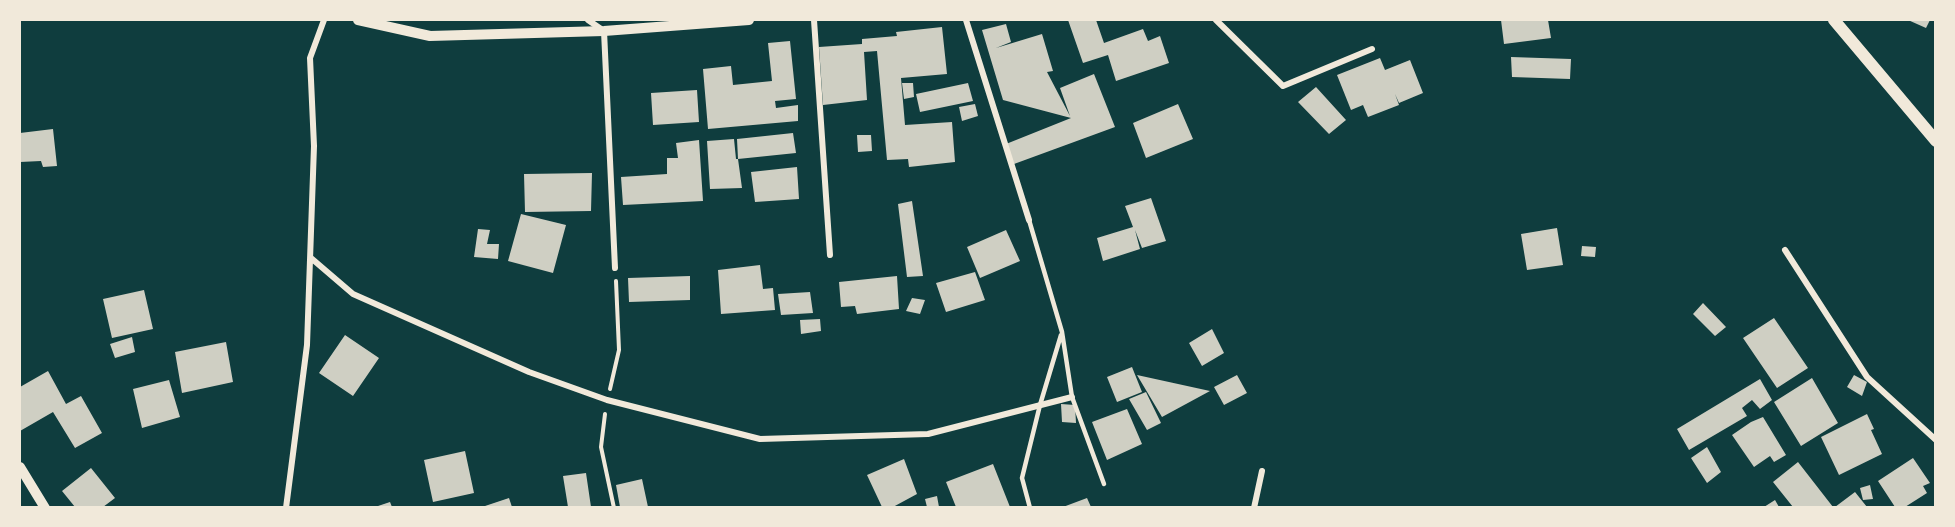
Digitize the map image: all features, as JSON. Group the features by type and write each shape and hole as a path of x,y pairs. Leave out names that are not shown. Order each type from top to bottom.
{"main road":[{"path":"1834,20 1935,141"}],"street":[{"path":"286,507 307,345 314,146 310,58 324,20"},
{"path":"358,20 430,36 604,31 749,20"},
{"path":"588,20 604,31"},
{"path":"814,20 830,255"},
{"path":"966,20 1029,220"},
{"path":"1216,20 1283,86 1372,49"},
{"path":"604,31 615,267"},
{"path":"1785,250 1868,377 1935,440"},
{"path":"311,258 353,294 529,372 607,400 760,439 928,434 1072,397"},
{"path":"20,467 45,507"},
{"path":"1254,507 1262,471"}],"lane":[{"path":"1029,220 1062,332 1072,397 1104,484"},
{"path":"1030,507 1022,478 1040,405 1062,332"}],"building":[{"path":"1068,20 1096,20 1104,43 1143,29 1148,41 1160,36 1169,63 1116,81 1108,55 1083,63"},
{"path":"1501,20 1548,20 1551,38 1504,44"},
{"path":"1908,20 1930,20 1926,28"},
{"path":"1006,24 1011,42 996,48 1042,34 1053,71 1047,72 1070,116 1060,88 1094,74 1115,127 1014,164 1006,144 1071,118 1003,100 982,30"},
{"path":"942,27 947,74 901,78 905,125 952,122 955,162 909,167 908,159 887,160 877,51 864,52 867,100 823,105 819,47 862,44 862,39 897,36 896,32"},
{"path":"790,41 796,99 775,101 776,108 798,105 798,121 708,129 703,69 731,66 733,85 772,81 768,43"},
{"path":"1511,57 1571,59 1570,79 1512,77"},
{"path":"1380,58 1385,70 1410,60 1423,93 1399,103 1395,94 1399,105 1368,117 1363,105 1351,110 1337,75"},
{"path":"902,83 913,83 914,97 904,99"},
{"path":"968,83 973,101 920,112 916,94"},
{"path":"1316,87 1346,120 1329,134 1298,102"},
{"path":"697,90 699,122 653,125 651,93"},
{"path":"975,104 978,116 962,121 959,107"},
{"path":"1178,104 1193,139 1146,158 1133,123"},
{"path":"53,129 57,166 43,167 41,161 20,162 20,133"},
{"path":"793,133 796,153 738,159 737,139"},
{"path":"857,135 871,135 872,151 858,152"},
{"path":"734,139 736,159 738,159 742,188 710,189 707,141"},
{"path":"699,140 703,201 623,205 621,177 667,174 667,158 678,158 676,143"},
{"path":"797,167 799,199 755,202 751,172"},
{"path":"592,173 591,211 525,212 524,174"},
{"path":"1151,198 1166,241 1142,248 1135,230 1140,249 1103,261 1097,238 1133,227 1125,206"},
{"path":"912,201 923,276 907,277 898,204"},
{"path":"521,214 566,225 553,273 508,261"},
{"path":"1557,228 1563,265 1527,270 1521,234"},
{"path":"478,229 490,230 487,244 499,244 498,259 474,257"},
{"path":"1006,230 1020,261 980,278 967,247"},
{"path":"1582,246 1596,247 1595,257 1581,256"},
{"path":"760,265 763,289 773,288 775,310 721,314 718,270"},
{"path":"975,272 985,300 946,312 936,283"},
{"path":"690,276 690,300 629,302 628,278"},
{"path":"897,276 899,309 857,314 855,306 841,307 839,282"},
{"path":"144,290 153,329 112,338 103,299"},
{"path":"810,292 813,313 781,315 778,294"},
{"path":"912,298 925,300 920,314 906,311"},
{"path":"1703,303 1726,327 1715,336 1693,314"},
{"path":"1774,318 1808,368 1777,388 1743,338"},
{"path":"820,319 821,331 801,334 800,320"},
{"path":"1212,329 1224,353 1202,366 1189,343"},
{"path":"345,335 379,358 353,396 319,373"},
{"path":"132,337 135,352 115,358 110,344"},
{"path":"226,342 233,382 182,393 175,352"},
{"path":"1132,367 1142,392 1117,402 1107,377"},
{"path":"48,371 66,404 81,396 102,433 75,448 53,412 20,431 20,387"},
{"path":"1137,375 1210,391 1162,417"},
{"path":"1237,375 1247,393 1224,405 1214,387"},
{"path":"1854,375 1867,382 1862,396 1847,387"},
{"path":"1812,378 1838,423 1801,446 1774,402"},
{"path":"1760,379 1772,400 1760,409 1752,400 1742,408 1747,416 1689,450 1677,429"},
{"path":"169,380 180,417 142,428 133,389"},
{"path":"1146,392 1161,423 1147,430 1129,399"},
{"path":"1061,404 1075,405 1076,423 1062,422"},
{"path":"1127,409 1142,444 1107,460 1092,422"},
{"path":"1867,414 1874,429 1871,430 1882,454 1839,475 1821,437"},
{"path":"1763,417 1786,455 1774,462 1770,456 1754,467 1732,435"},
{"path":"1707,447 1721,472 1707,483 1691,458"},
{"path":"465,451 474,493 433,502 424,460"},
{"path":"1913,458 1930,483 1923,486 1927,493 1905,507 1895,507 1878,481"},
{"path":"904,459 917,494 893,507 882,507 867,475"},
{"path":"1798,462 1833,507 1793,507 1773,482"},
{"path":"993,464 1010,507 956,507 946,482"},
{"path":"91,468 115,498 103,507 75,507 62,491"},
{"path":"586,473 591,507 568,507 563,476"},
{"path":"642,479 648,507 620,507 616,485"},
{"path":"1870,485 1873,499 1863,500 1860,488"},
{"path":"1855,492 1867,507 1835,507"},
{"path":"937,496 939,507 927,507 925,499"},
{"path":"509,498 512,507 482,507"},
{"path":"1087,498 1091,507 1063,507"},
{"path":"1775,500 1779,507 1764,507"},
{"path":"390,502 392,507 375,507"}]}
